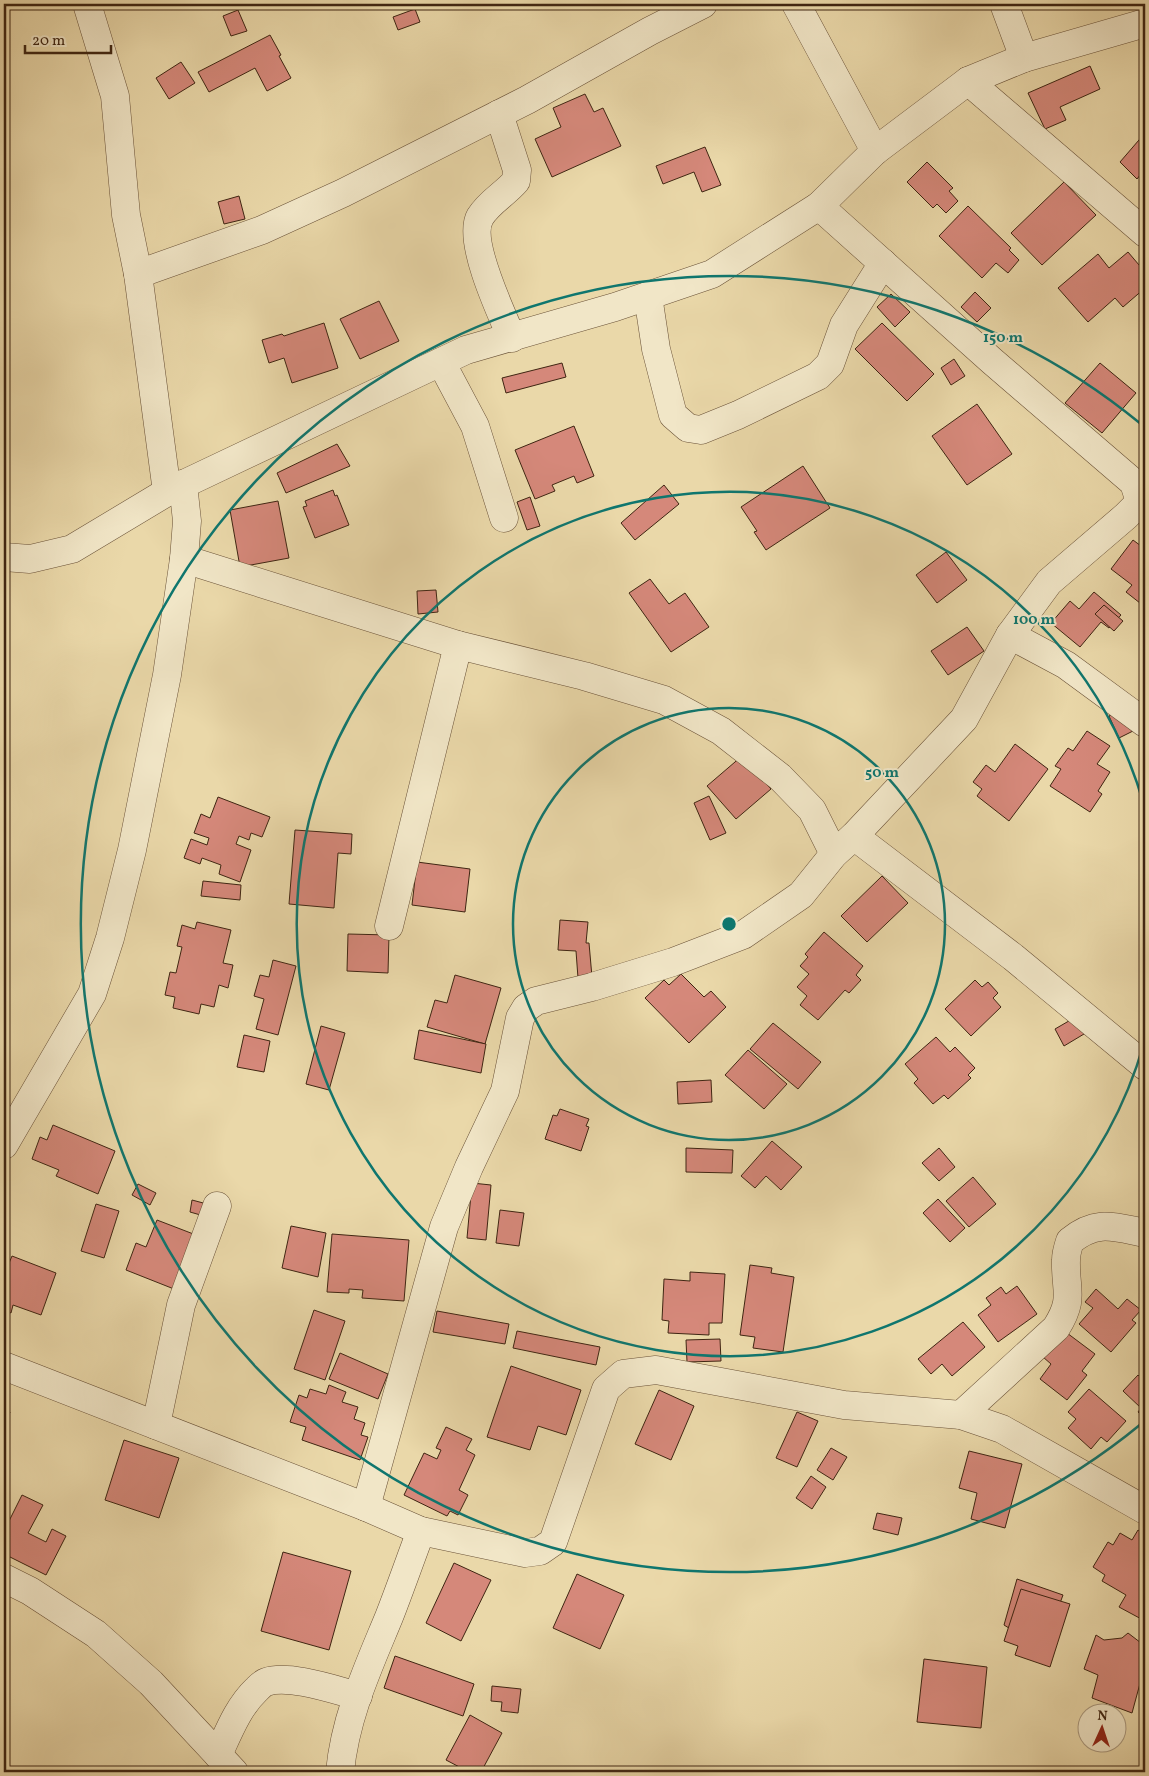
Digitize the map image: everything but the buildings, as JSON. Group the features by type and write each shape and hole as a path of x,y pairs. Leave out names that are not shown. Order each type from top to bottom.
{"street":[{"path":"4,1145 92,994 110,938 132,850 166,685 184,559 187,521 175,488 126,215 115,96 87,4"},
{"path":"138,274 262,230 343,193 499,114 703,4"},
{"path":"796,4 876,150"},
{"path":"1004,4 1024,58"},
{"path":"4,568 17,558 72,549 175,488 466,350 512,338 648,296 712,274 818,206 876,150 968,81 1024,58 1145,23"},
{"path":"968,81 1145,233"},
{"path":"499,114 518,170 516,181 487,207 479,219 477,237 484,267 496,302 512,338"},
{"path":"366,1507 444,1228 469,1167 505,1091 520,1018 526,1008 536,1001 592,987 673,962 743,935 801,895 834,854 854,836 964,719 1010,635 1049,582 1126,516 1143,504 1134,483 992,361 818,206"},
{"path":"648,296 656,349 666,394 673,415 688,428 701,430 738,415 818,376 830,364 844,325 883,263"},
{"path":"441,362 475,426 504,518"},
{"path":"184,559 458,645 584,676 664,700 721,731 780,777 812,810 834,854"},
{"path":"1010,635 1066,665 1145,723"},
{"path":"389,926 458,645"},
{"path":"854,836 1013,957 1145,1066"},
{"path":"156,1425 181,1306 217,1206"},
{"path":"961,1415 1056,1328 1065,1313 1069,1291 1066,1259 1070,1241 1082,1231 1104,1225 1145,1233"},
{"path":"4,1366 366,1507 421,1531 525,1553 540,1551 553,1542 606,1389 623,1374 656,1370 844,1405 961,1415 1002,1429 1145,1510"},
{"path":"340,1772 350,1719 421,1531"},
{"path":"4,1578 30,1591 96,1634 151,1684 226,1764"},
{"path":"226,1764 231,1726 247,1698 265,1682 285,1680 358,1696"}]}
